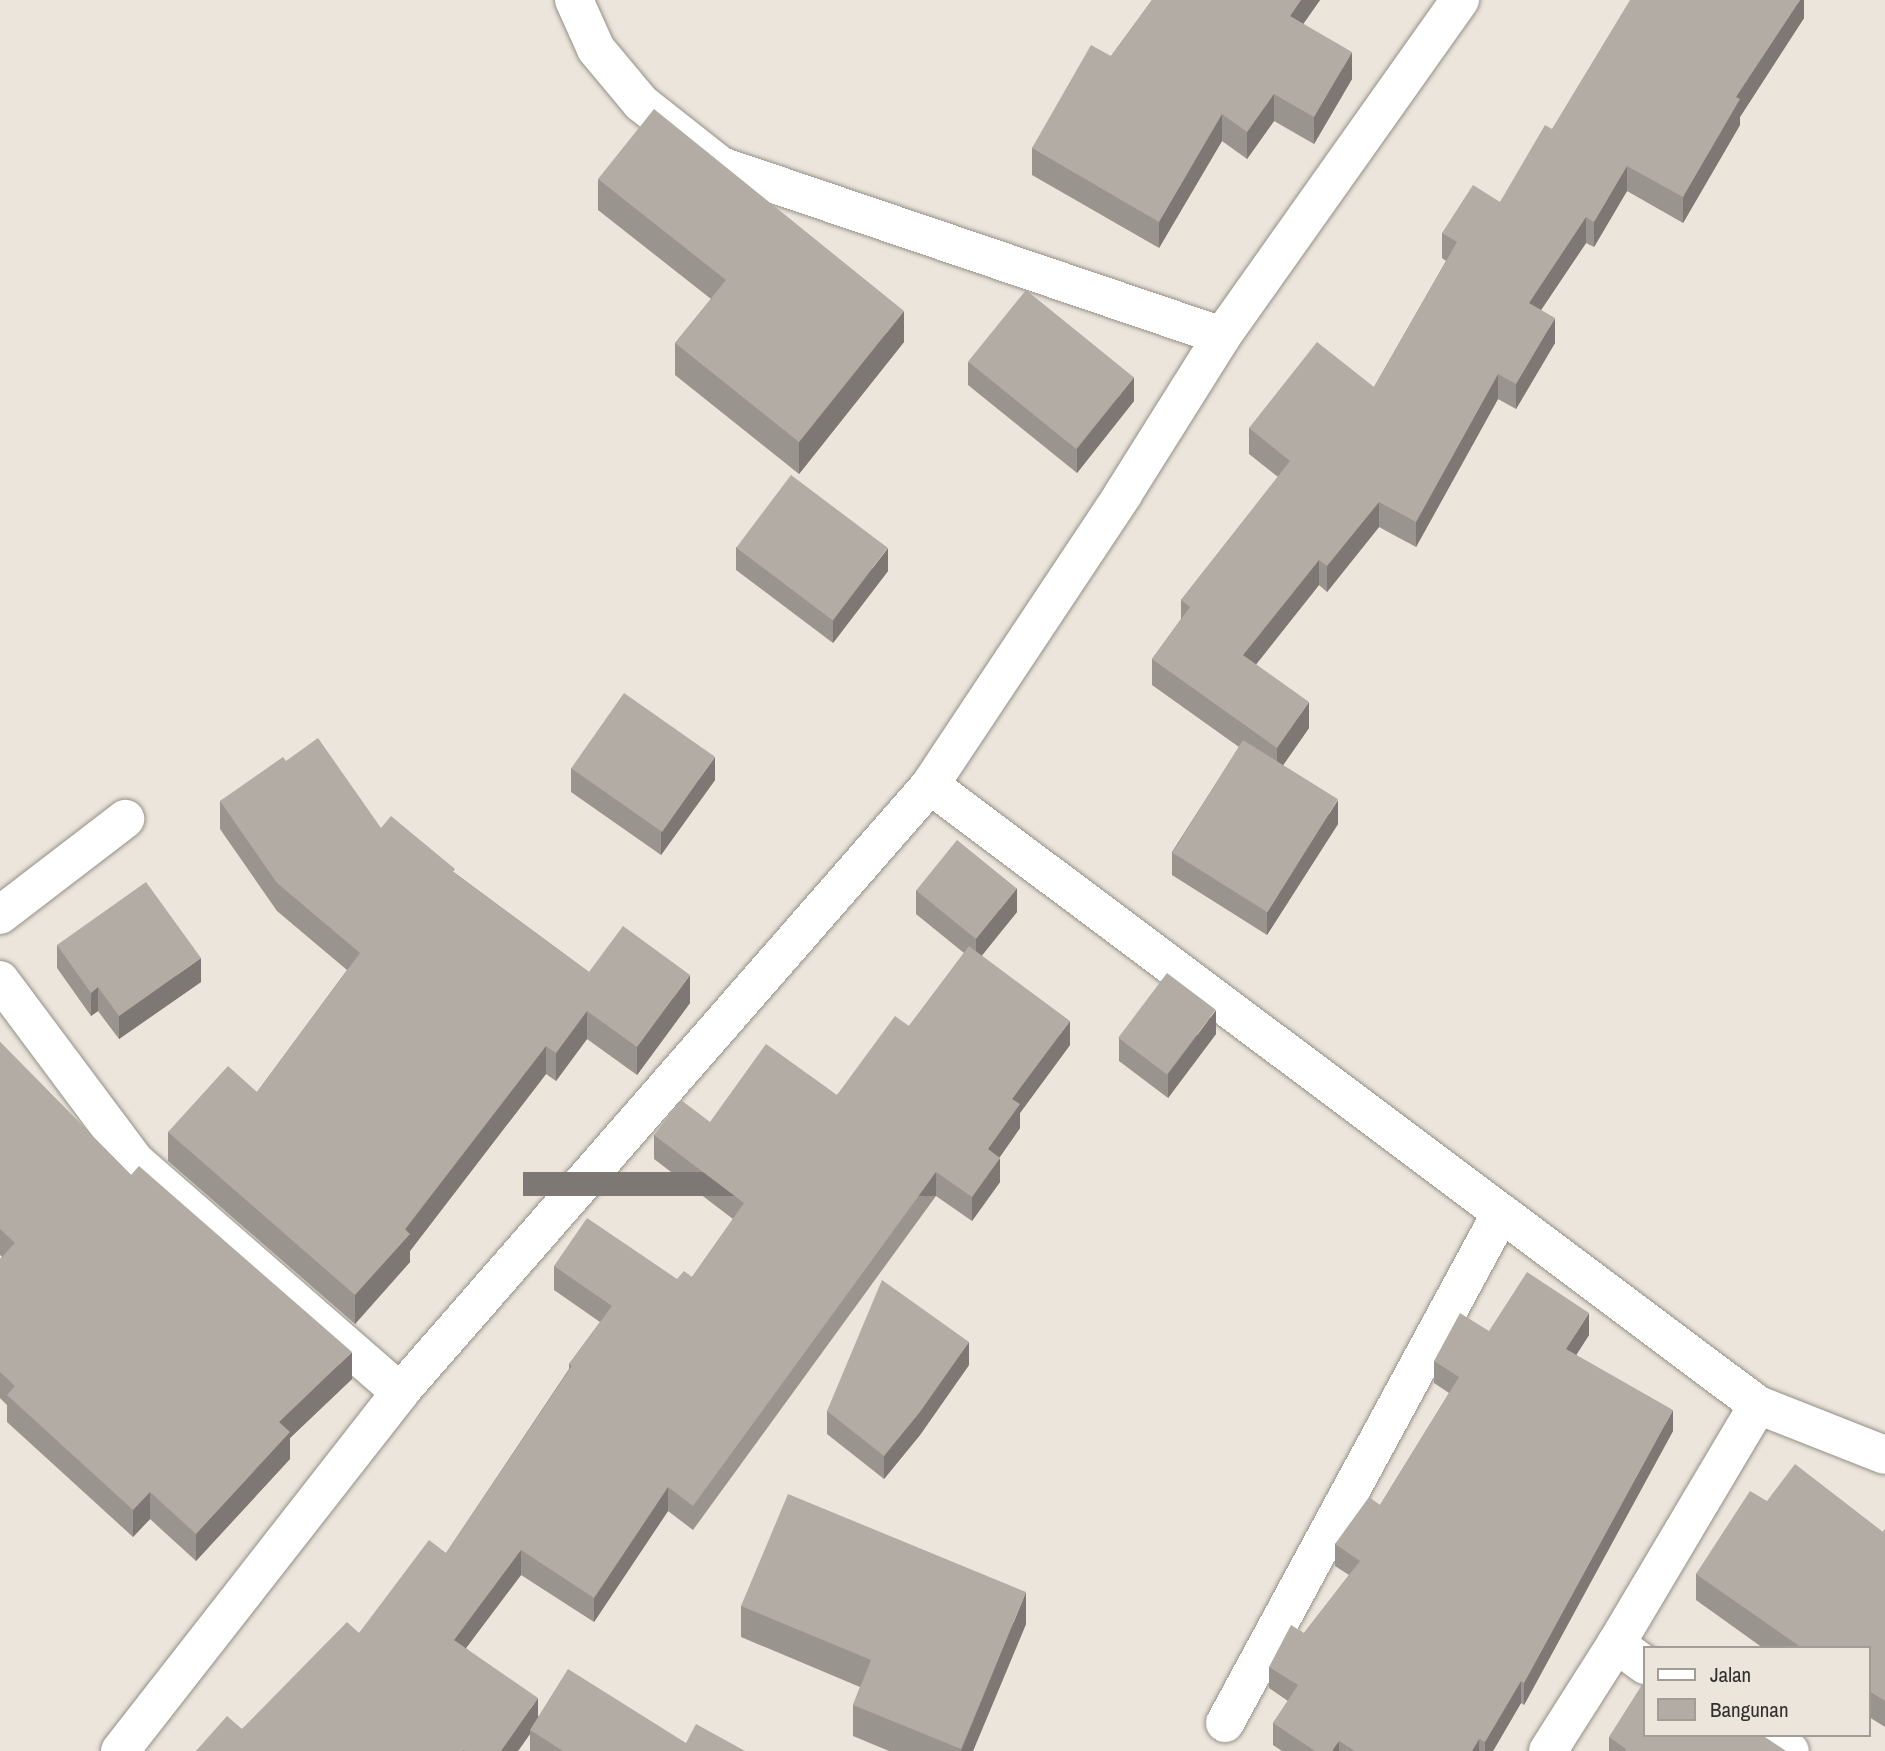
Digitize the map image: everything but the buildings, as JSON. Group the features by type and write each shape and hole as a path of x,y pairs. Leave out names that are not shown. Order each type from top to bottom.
{"street":[{"path":"574,0 596,49 641,103 721,166 1222,336"},
{"path":"120,1751 400,1392 930,785 1123,494 1222,336 1460,0"},
{"path":"930,785 1758,1405 1885,1455"},
{"path":"0,915 125,819"},
{"path":"0,980 135,1161 400,1392"},
{"path":"1224,1723 1502,1213"},
{"path":"1548,1751 1631,1655 1758,1405"},
{"path":"1766,1737 1790,1751"}]}
